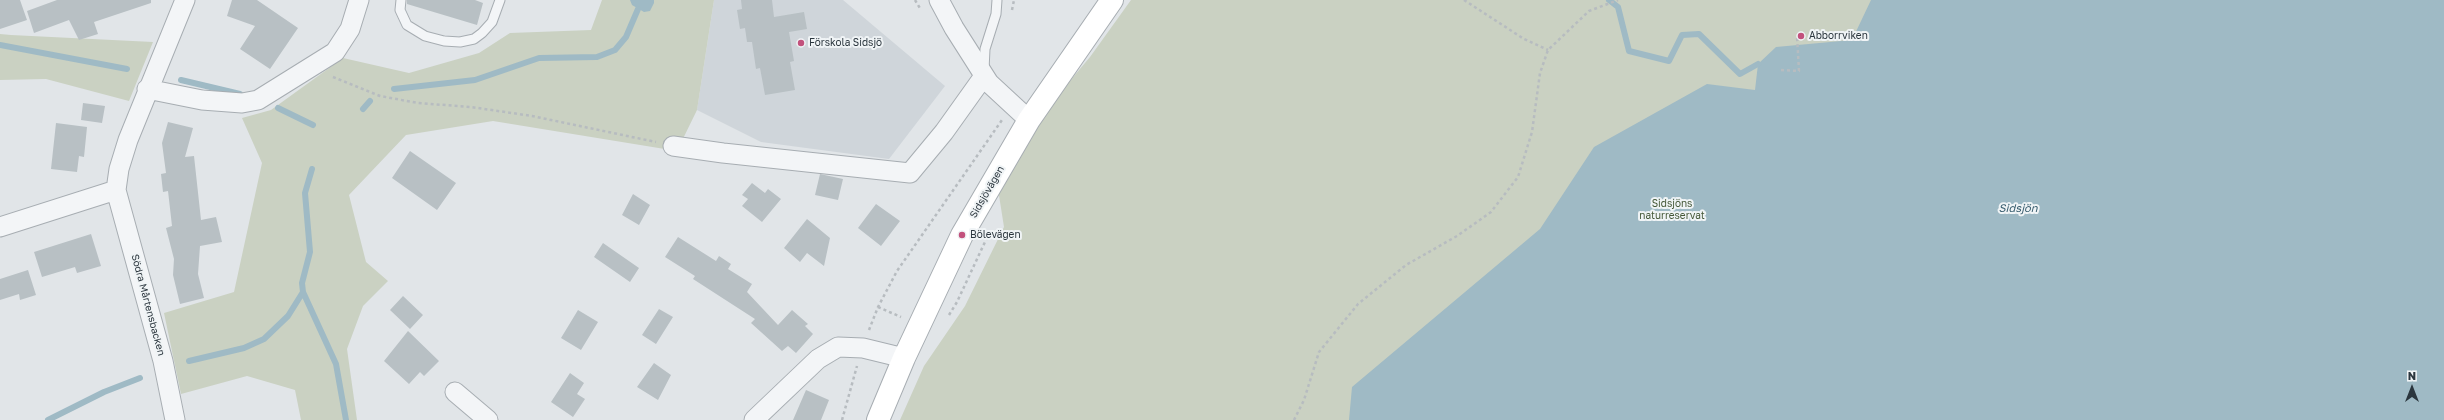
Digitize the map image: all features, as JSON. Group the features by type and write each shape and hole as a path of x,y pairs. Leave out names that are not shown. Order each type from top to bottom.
{"main road":[{"name":"Sidsjövägen","path":"878,420 904,358 962,235 1029,120 1112,0"}],"street":[{"name":"Södra Mårtensbacken","path":"175,420 163,362 116,190 119,169 147,89 185,0"},
{"path":"147,89 202,100 248,103 258,100 310,67 322,62 339,48 350,30 359,0"},
{"path":"940,1 984,76 1029,120"},
{"path":"673,146 722,153 910,173 944,132 984,76"},
{"path":"0,228 116,190"},
{"path":"754,420 828,352 838,347 863,348 904,358"},
{"path":"455,392 488,420"}],"lane":[{"path":"401,0 400,10 407,25 425,36 444,41 460,42 474,39 482,33 492,22 500,0"},
{"path":"984,76 985,49 996,14 997,0"}],"path":[{"path":"1464,0 1524,38 1548,50"},
{"path":"1294,420 1304,400 1319,352 1358,304 1406,265 1457,236 1491,212 1518,176 1532,132 1540,72 1548,50 1589,11 1618,0"},
{"path":"1781,70 1799,71 1797,36"},
{"path":"310,67 380,96 418,103 471,107 532,116 673,146"},
{"path":"842,420 863,348 878,307 897,271 1013,105"}],"shaded area":[{"name":"Förskola Sidsjö","path":"714,0 843,0 945,86 889,159 761,142 697,110"}],"green space":[{"path":"602,0 714,0 697,110 677,151 493,121 406,135 349,195 366,262 388,281 363,306 347,349 357,420 301,420 295,390 247,376 181,394 164,313 234,292 262,163 242,118 271,110 343,58 409,73 479,53 510,33 591,30"},
{"name":"Sidsjön","path":"1131,0 2444,0 2444,420 900,420 924,366 965,306 1004,227 995,170 1090,57"},
{"path":"0,34 153,42 129,101 46,79 0,80"}],"water":[{"path":"630,0 654,0 654,3 650,11 644,12 632,5"},
{"name":"Sidsjön","path":"1871,0 2444,0 2444,420 1349,420 1352,387 1540,229 1594,147 1707,84 1755,90 1758,64 1776,47 1852,40"}],"building":[{"path":"0,0 20,0 27,20 0,29"},
{"path":"57,0 151,0 151,3 94,22 98,34 79,40 69,20 34,33 27,11"},
{"path":"232,0 257,0 298,28 270,69 240,49 255,26 227,16"},
{"path":"407,0 475,0 483,3 477,25 407,4"},
{"path":"741,0 772,0 774,17 804,12 807,29 789,32 794,61 790,62 795,90 765,95 760,68 756,69 752,42 747,42 745,28 740,29 737,10 742,9"},
{"path":"83,103 105,106 102,123 81,120"},
{"path":"168,122 193,128 185,157 194,156 201,220 216,217 222,242 200,246 198,274 204,298 180,304 173,275 174,259 166,228 172,226 168,191 163,192 161,174 166,173 162,143"},
{"path":"56,123 87,127 84,157 79,156 77,172 51,169"},
{"path":"410,151 456,183 437,210 392,178"},
{"path":"820,174 843,179 838,200 815,195"},
{"path":"752,183 765,193 768,189 781,199 762,222 742,206 748,199 742,195"},
{"path":"633,194 650,205 639,225 622,215"},
{"path":"876,204 900,221 881,246 858,228"},
{"path":"807,219 830,238 824,266 807,253 800,262 784,248"},
{"path":"91,234 101,266 77,273 75,267 42,277 34,252"},
{"path":"678,237 716,261 719,256 731,264 728,269 752,284 747,292 778,325 792,310 808,324 805,326 813,334 796,353 788,346 782,351 751,323 755,319 693,279 695,276 665,257"},
{"path":"603,243 639,268 630,282 594,257"},
{"path":"28,270 36,295 20,300 19,294 0,300 0,279"},
{"path":"403,296 423,315 410,329 390,310"},
{"path":"659,309 673,317 656,344 642,335"},
{"path":"578,310 598,322 581,350 561,338"},
{"path":"408,331 439,361 424,376 420,372 409,384 384,361"},
{"path":"654,363 671,375 658,400 637,387"},
{"path":"570,373 584,383 577,394 585,399 573,417 551,402"},
{"path":"806,390 829,400 821,420 793,420"}],"waterway":[{"path":"1609,0 1618,7 1629,51 1669,61 1682,35 1699,34 1740,74 1758,64"},
{"path":"394,89 475,80 539,58 597,57 615,50 626,37 638,9"},
{"path":"0,45 127,69"},
{"path":"181,80 240,94"},
{"path":"363,109 370,101"},
{"path":"278,108 313,125"},
{"path":"189,361 244,348 264,339 288,316 303,292 302,283 310,252 305,193 312,169"},
{"path":"303,292 336,364 346,420"},
{"path":"48,420 104,392 140,378"}],"place":[{"name":"Abborrviken","path":"1801,36"},
{"name":"Förskola Sidsjö","path":"801,43"},
{"name":"Bölevägen","path":"962,235"}],"park label":[{"name":"Sidsjöns naturreservat","path":"1672,210"}]}
